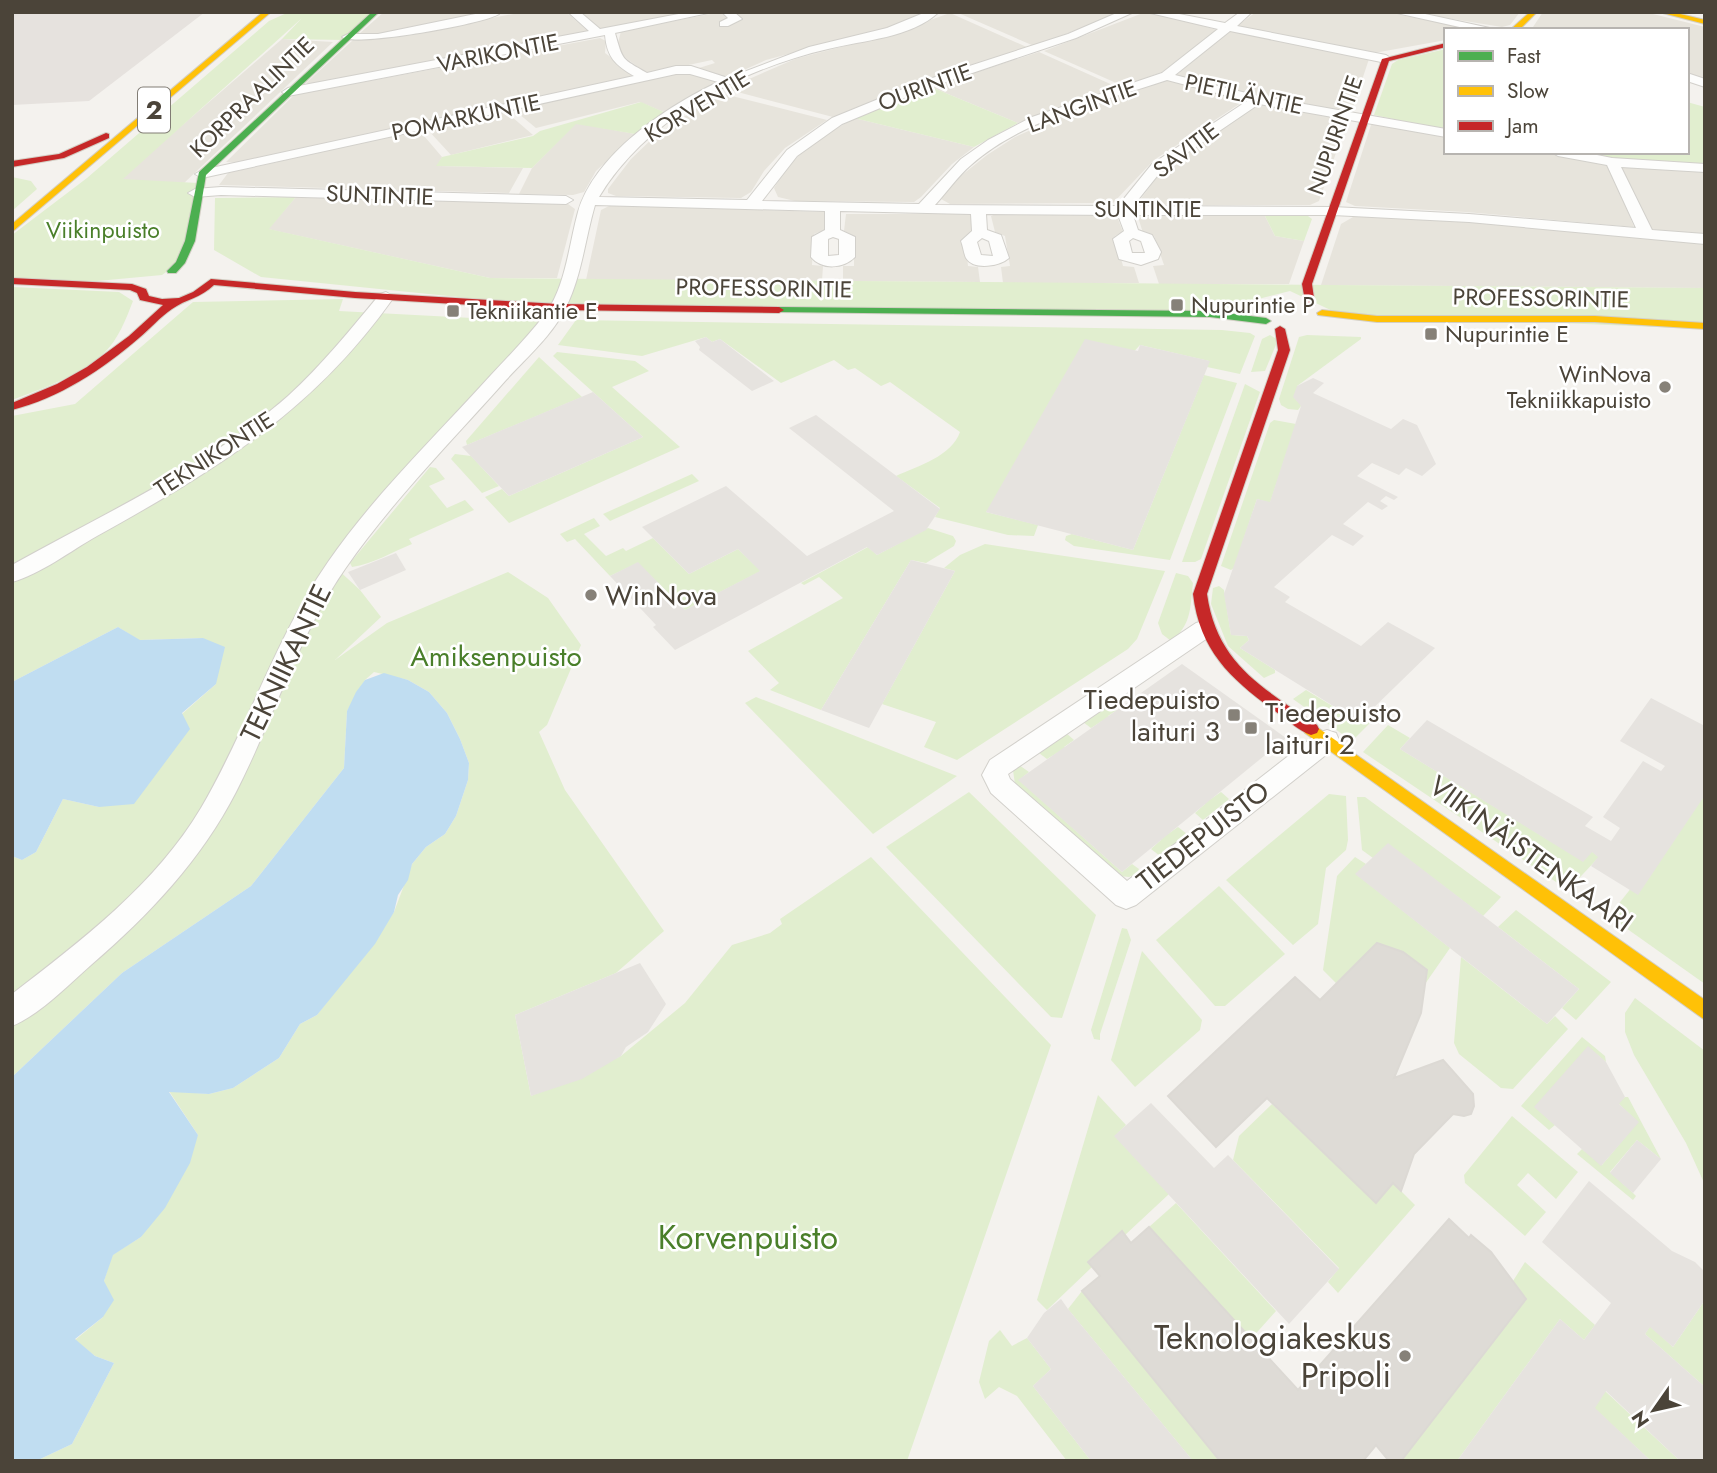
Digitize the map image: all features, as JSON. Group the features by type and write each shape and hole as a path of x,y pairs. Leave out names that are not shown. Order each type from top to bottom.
{"main road":[{"name":"2","path":"39,206 50,180 106,136 247,12"},
{"name":"2","path":"12,229 67,186 268,12"},
{"name":"KORPRAALINTIE","path":"125,344 153,281 184,259 192,232 195,193 202,174 376,12"},
{"path":"1517,28 1534,12"},
{"path":"1662,12 1705,22"},
{"name":"NUPURINTIE","path":"1309,304 1333,211 1386,59 1444,45"},
{"path":"12,167 61,156 106,136"},
{"path":"12,167 50,180"},
{"name":"KORPRAALINTIE","path":"192,232 202,259"},
{"name":"PROFESSORINTIE","path":"318,292 161,303 153,281 187,269 204,272 211,282 386,297 558,307 1210,314 1271,319 1300,336 1284,350"},
{"path":"12,281 121,286 153,281"},
{"path":"12,407 44,397 90,373 145,328 162,309 206,289 211,282"},
{"name":"PROFESSORINTIE","path":"1309,304 1377,319 1595,319 1705,326"},
{"path":"1271,319 1284,350 1200,594 1199,609 1204,629 1226,661 1243,679 1327,740"},
{"name":"VIIKINÄISTENKAARI","path":"1327,740 1705,1011"}],"street":[{"path":"573,12 611,35 611,51 615,57 645,77"},
{"name":"VARIKONTIE","path":"288,92 708,12"},
{"name":"KORVENTIE","path":"558,307 566,290 590,201 610,170 642,137 669,117 729,82 787,57 905,26 934,12"},
{"name":"OURINTIE","path":"750,206 792,153 837,121 924,85 1072,36 1129,12"},
{"path":"1151,12 1386,59"},
{"name":"LANGINTIE","path":"923,208 966,162 993,143 1037,120 1166,76 1247,12"},
{"path":"1397,12 1482,28"},
{"path":"348,37 378,37 493,15"},
{"name":"POMARKUNTIE","path":"202,174 645,77 691,70 729,82"},
{"name":"PIETILÄNTIE","path":"1166,76 1257,100 1444,133"},
{"name":"SAVITIE","path":"1123,209 1157,167 1257,100"},
{"path":"1569,154 1612,162 1705,168"},
{"path":"1612,162 1646,233"},
{"name":"SUNTINTIE","path":"195,193 221,191 566,200"},
{"name":"SUNTINTIE","path":"590,201 978,210 1333,211 1469,218 1705,239"},
{"path":"832,232 833,207"},
{"path":"1123,209 1132,233"},
{"path":"978,210 980,232"},
{"name":"TEKNIKONTIE","path":"12,575 218,455 278,413 315,380 386,297"},
{"name":"TEKNIIKANTIE","path":"12,1012 110,929 173,867 208,821 233,775 284,657 334,567 375,512 449,435 558,307"},
{"name":"TIEDEPUISTO","path":"1204,629 999,767 995,775 1000,786 1126,897 1327,740"}],"shaded area":[{"path":"12,12 205,12 89,101 12,105"},
{"path":"384,12 487,12 379,35 359,34"},
{"path":"524,12 566,12 589,32 315,85 306,83 353,40 374,40"},
{"path":"579,12 694,12 601,30"},
{"path":"721,12 734,22 742,20 733,12 927,12 897,25 766,60 726,78 699,68 715,63 712,60 651,73 645,72 616,51 621,31"},
{"path":"956,12 1117,12 1118,14 1034,46"},
{"path":"1256,12 1386,12 1465,28 1444,28 1444,40 1374,53 1237,26"},
{"path":"1409,12 1520,12 1510,25 1502,27"},
{"path":"1543,12 1645,12 1705,27 1705,79 1689,75 1689,28 1532,28"},
{"path":"950,13 1029,48 917,83 833,117 726,89 795,59 894,33"},
{"path":"1143,13 1167,16 1217,30 1162,72 1123,86 1044,51"},
{"path":"1231,30 1369,59 1352,110 1340,111 1264,98 1175,76"},
{"path":"600,38 606,41 605,53 631,72 632,77 239,163 226,162 294,95"},
{"path":"282,39 333,42 183,184 119,180"},
{"path":"1039,52 1117,87 1018,123 931,87"},
{"path":"690,72 717,82 666,113 640,102 536,128 513,109 677,73"},
{"path":"1161,81 1173,81 1247,99 1154,160 1113,203 950,204 941,199 957,179 1015,137 1076,110"},
{"path":"720,93 827,120 785,148 764,171 751,192 741,198 616,196 608,193 608,189 631,159 655,136"},
{"path":"1262,102 1348,119 1319,201 1310,205 1150,205 1139,201 1168,163"},
{"path":"505,111 533,135 451,155 427,129"},
{"path":"854,118 974,147 952,164 914,202 795,201 778,197 774,188 786,169 808,146"},
{"path":"576,123 635,134 596,171 584,192 573,195 519,194 532,168"},
{"path":"1371,125 1444,135 1444,154 1554,154 1608,164 1634,227 1466,212 1355,206 1346,202"},
{"path":"419,130 442,157 437,166 523,168 509,193 219,185 228,173"},
{"path":"1618,165 1705,171 1705,234 1647,229"},
{"path":"296,197 568,204 575,209 557,278 490,278 268,229"},
{"path":"611,205 824,212 824,230 814,234 812,265 823,266 822,281 586,280 601,210"},
{"path":"846,214 971,214 975,232 965,236 968,266 978,267 980,282 843,281 843,266 854,266 854,236 844,231"},
{"path":"1116,214 1123,232 1115,236 1123,266 1134,267 1139,283 1003,283 1001,267 1010,266 1005,236 995,232 991,216"},
{"path":"1142,214 1264,214 1275,236 1304,241 1289,284 1159,284 1153,266 1164,265 1154,236 1143,233 1138,217"},
{"path":"1353,217 1487,223 1705,243 1705,288 1321,285 1341,224"},
{"path":"706,337 712,342 720,339 774,381 752,391 699,350 700,347 695,341"},
{"path":"1085,339 1138,351 1140,345 1210,361 1133,550 986,512"},
{"path":"1313,378 1324,383 1313,393 1391,429 1403,419 1417,425 1436,464 1422,476 1406,468 1399,475 1372,463 1357,476 1398,497 1394,500 1386,496 1380,501 1388,506 1382,510 1368,502 1343,524 1364,536 1353,546 1332,535 1274,587 1290,597 1285,602 1361,646 1388,622 1435,648 1359,722 1240,648 1249,640 1247,636 1231,635 1224,594 1257,499 1270,502 1301,406 1293,397 1297,386"},
{"path":"593,392 643,437 509,496 462,447"},
{"path":"816,415 940,509 926,530 877,555 867,547 675,650 653,627 656,625 610,576 638,562 685,610 760,571 738,549 689,574 642,527 726,486 807,556 894,511 789,428"},
{"path":"396,553 406,570 360,590 348,572"},
{"path":"911,560 955,571 869,728 821,710"},
{"path":"1182,664 1286,738 1122,872 1018,780"},
{"path":"1651,698 1705,726 1705,795 1638,895 1591,866 1598,857 1592,852 1583,862 1400,749 1427,720 1593,817 1585,826 1611,841 1620,828 1603,817 1643,761 1661,771 1665,766 1620,741"},
{"path":"1388,843 1579,989 1547,1024 1355,874"},
{"path":"640,963 666,1004 648,1032 626,1047 621,1056 582,1079 531,1096 515,1015"},
{"path":"1588,1046 1606,1062 1625,1097 1619,1104 1639,1122 1601,1166 1534,1107"},
{"path":"1151,1103 1214,1168 1228,1155 1339,1269 1289,1324 1114,1136"},
{"path":"1637,1140 1661,1159 1633,1193 1610,1173"},
{"path":"1589,1181 1672,1251 1695,1262 1705,1272 1705,1300 1673,1347 1650,1327 1645,1334 1705,1387 1705,1461 1680,1461 1606,1391 1595,1408 1651,1461 1457,1461 1560,1319 1584,1340 1611,1303 1542,1242"},
{"path":"1061,1299 1193,1461 1091,1461 1033,1386 1051,1369 1027,1338 1044,1313"}],"green space":[{"name":"Viikinpuisto","path":"289,12 373,12 345,40 282,39 302,18 123,179 198,183 184,259 162,275 76,283 12,280 12,235 87,178 269,21"},
{"path":"1444,49 1444,130 1374,115 1392,64 1398,60"},
{"path":"931,87 1018,123 974,147 854,118"},
{"path":"641,102 666,113 635,134 576,124 532,168 436,166 442,157 533,136 540,131"},
{"path":"1689,103 1705,107 1705,166 1609,159 1583,154 1689,154"},
{"path":"12,177 31,181 37,189 12,211"},
{"path":"296,197 269,229 490,278 1705,288 1705,329 1339,314 1290,291 1199,314 558,307 261,277 214,250 215,198"},
{"path":"1264,214 1308,216 1312,219 1304,241 1275,236"},
{"path":"12,287 119,292 133,301 121,329 104,353 61,381 12,400"},
{"name":"Korvenpuisto","path":"343,299 339,311 546,322 335,567 360,590 381,617 335,660 387,623 508,572 548,598 581,645 547,725 539,732 565,790 664,931 616,973 515,1015 531,1096 621,1056 685,1003 732,945 770,933 782,924 780,919 871,857 1051,1045 907,1461 36,1461 72,1444 114,1363 95,1356 75,1340 103,1317 104,1281 112,1255 141,1237 198,1135 169,1091 209,1094 233,1088 279,1058 300,1024 317,1015 394,912 412,864 426,847 445,834 456,816 468,780 469,763 447,713 429,692 408,680 374,672 365,680 347,711 344,768 251,886 122,973 12,1077 12,856 22,860 36,852 63,799 99,807 182,714 216,684 203,638 139,640 118,627 12,682 12,416 75,404 193,302"},
{"path":"576,320 1222,330 1255,336 1240,374 1207,367 1209,361 1140,345 986,512 1038,525 1034,536 1008,535 935,517 940,508 896,476 942,454 950,448 960,432 890,382 881,386 855,368 848,370 834,360 781,383 720,339 712,342 706,337 642,356 558,345"},
{"path":"1270,335 1278,340 1265,371 1251,372 1262,339"},
{"path":"1307,335 1361,339 1297,386 1301,406 1298,410 1288,409 1281,405 1279,399 1299,337"},
{"path":"557,352 635,361 649,371 612,387 680,447 509,523 485,497 502,489 509,496 643,437 553,356"},
{"path":"539,357 582,397 467,445 466,441"},
{"path":"1204,375 1237,383 1170,560 1074,546 1065,540 1066,536 1072,534 1133,550"},
{"path":"1245,384 1260,392 1201,559 1182,562"},
{"path":"1274,420 1296,424 1270,503 1257,499 1234,568 1231,570 1221,566 1270,423"},
{"path":"455,454 471,456 499,486 482,493 451,459"},
{"path":"430,467 436,468 445,479 429,486 447,508 465,500 474,510 409,539 412,544 375,561 352,567 350,563"},
{"path":"692,474 699,481 610,521 603,514"},
{"path":"594,518 600,526 584,534 606,556 623,548 626,551 653,538 689,574 738,549 761,571 685,610 638,563 610,576 575,539 567,542 560,534"},
{"path":"928,528 953,536 956,541 954,546 926,563 911,560 821,710 770,690 779,683 748,651 843,598 819,577 804,585 801,583 868,547 877,555"},
{"path":"985,544 1165,571 1137,639 1128,649 957,760 924,747 936,722 882,704 955,571 944,568 960,555"},
{"path":"1176,573 1188,576 1193,583 1186,622 1171,641 1162,634 1158,623"},
{"path":"1219,586 1224,590 1231,635 1247,636 1249,640 1240,648 1275,670 1275,673 1264,678 1228,646 1211,604 1213,588"},
{"path":"1306,690 1359,722 1368,714 1375,718 1352,741 1293,699"},
{"path":"756,697 957,776 873,834 745,703"},
{"path":"1109,704 1117,710 1108,716 1211,799 1221,792 1229,799 1203,820 1195,813 1205,804 1102,721 1091,728 1083,722"},
{"path":"1388,725 1410,738 1400,749 1583,861 1591,851 1599,857 1568,890 1363,752"},
{"path":"1066,733 1074,740 1064,747 1168,834 1178,827 1187,834 1160,856 1151,849 1161,840 1057,753 1047,759 1039,753"},
{"path":"1019,765 1029,772 1019,780 1122,872 1132,864 1139,869 1137,874 1119,876 1015,785 1013,770"},
{"path":"969,792 1096,915 1062,1018 1051,1017 886,847"},
{"path":"1329,794 1346,796 1346,850 1326,868 1318,924 1293,945 1226,880"},
{"path":"1705,795 1705,984 1609,916"},
{"path":"1357,797 1365,797 1501,897 1483,916 1388,844 1373,858 1362,850"},
{"path":"1355,857 1366,864 1356,874 1450,948 1425,984 1426,970 1421,965 1391,947 1377,943 1336,983 1323,970 1337,876"},
{"path":"1219,886 1285,954 1225,1006 1215,1006 1156,940"},
{"path":"1516,910 1611,982 1576,1020 1562,1008 1579,989 1498,927"},
{"path":"1122,928 1127,929 1131,940 1100,1040 1094,1039 1091,1030"},
{"path":"1142,951 1202,1020 1200,1030 1135,1087 1111,1060"},
{"path":"1461,957 1547,1024 1555,1016 1568,1029 1513,1089 1501,1088 1459,1054 1454,1043"},
{"path":"1635,998 1705,1051 1705,1185 1686,1143 1634,1055 1625,1032 1625,1013"},
{"path":"1582,1037 1605,1056 1606,1062 1588,1047 1535,1107 1555,1125 1549,1130 1521,1106"},
{"path":"1098,1095 1126,1125 1115,1136 1169,1194 1125,1235 1121,1231 1088,1261 1092,1267 1047,1310 1037,1300"},
{"path":"1628,1097 1661,1159 1637,1140 1610,1172 1636,1196 1633,1200 1577,1154 1582,1149 1602,1165 1638,1122 1618,1103"},
{"path":"1272,1104 1376,1203 1393,1183 1415,1205 1338,1293 1328,1282 1339,1268 1233,1160 1239,1136"},
{"path":"1512,1116 1578,1172 1556,1199 1528,1173 1517,1185 1546,1212 1525,1236 1465,1183 1464,1175"},
{"path":"1176,1203 1276,1311 1251,1339 1149,1227"},
{"path":"1525,1262 1595,1325 1584,1340 1560,1319 1457,1461 1401,1461 1526,1299 1513,1281"},
{"path":"1082,1291 1220,1461 1193,1461 1068,1309"},
{"path":"1705,1300 1705,1387 1645,1334 1650,1326 1673,1347"},
{"path":"1000,1330 1012,1346 1027,1338 1051,1369 1033,1386 1091,1461 1067,1461 1017,1396 999,1387 985,1399 979,1382 989,1341"},
{"path":"1605,1391 1680,1461 1651,1461 1594,1408"}],"water":[{"path":"118,627 140,640 203,638 225,647 216,684 182,713 190,729 134,804 99,807 63,799 36,852 22,860 12,856 12,682"},
{"path":"384,673 408,680 429,692 447,713 469,763 468,780 456,816 445,834 426,847 412,864 408,880 398,895 394,912 375,944 317,1015 300,1024 279,1058 233,1088 209,1094 169,1092 198,1135 190,1163 165,1208 141,1237 113,1255 104,1281 114,1300 103,1317 75,1339 95,1356 114,1363 72,1444 36,1461 12,1461 12,1077 122,973 251,886 344,768 347,711 365,680"}],"building":[{"path":"1377,943 1403,952 1427,970 1421,1013 1394,1078 1443,1060 1473,1094 1474,1106 1471,1114 1453,1114 1414,1154 1401,1191 1393,1183 1376,1203 1267,1098 1216,1147 1168,1096 1295,977 1320,1000"},
{"name":"Teknologiakeskus Pripoli","path":"1449,1219 1469,1238 1471,1235 1491,1252 1526,1299 1401,1461 1389,1461 1376,1445 1363,1461 1220,1461 1082,1291 1100,1276 1088,1262 1122,1231 1131,1243 1149,1227 1298,1390"}],"traffic: fast":[{"path":"172,271 180,263 190,241 202,174 376,12"},
{"path":"779,310 1210,314 1266,321"}],"traffic: slow":[{"path":"12,229 268,12"},
{"path":"1516,28 1534,12"},
{"path":"1662,12 1705,22"},
{"path":"1322,313 1377,319 1595,319 1705,326"},
{"path":"1311,729 1705,1011"}],"traffic: jam":[{"path":"1310,305 1307,284 1386,59 1444,45"},
{"path":"12,164 61,156 106,136"},
{"path":"12,281 132,287 142,291 144,298 162,302 188,299 211,282"},
{"path":"211,282 355,295 558,307 779,310"},
{"path":"12,407 45,395 91,369 174,303"},
{"path":"1280,329 1284,350 1200,594 1203,618 1223,657 1255,689 1311,729"}],"place":[{"name":"Nupurintie P","path":"1177,305"},
{"name":"Tekniikantie E","path":"453,311"},
{"name":"Nupurintie E","path":"1431,334"},
{"name":"WinNova Tekniikkapuisto","path":"1665,387"},
{"name":"WinNova","path":"591,595"},
{"name":"Tiedepuisto laituri 3","path":"1234,715"},
{"name":"Tiedepuisto laituri 2","path":"1251,728"},
{"name":"Teknologiakeskus Pripoli","path":"1405,1356"}],"park label":[{"name":"Amiksenpuisto","path":"496,656"}]}
